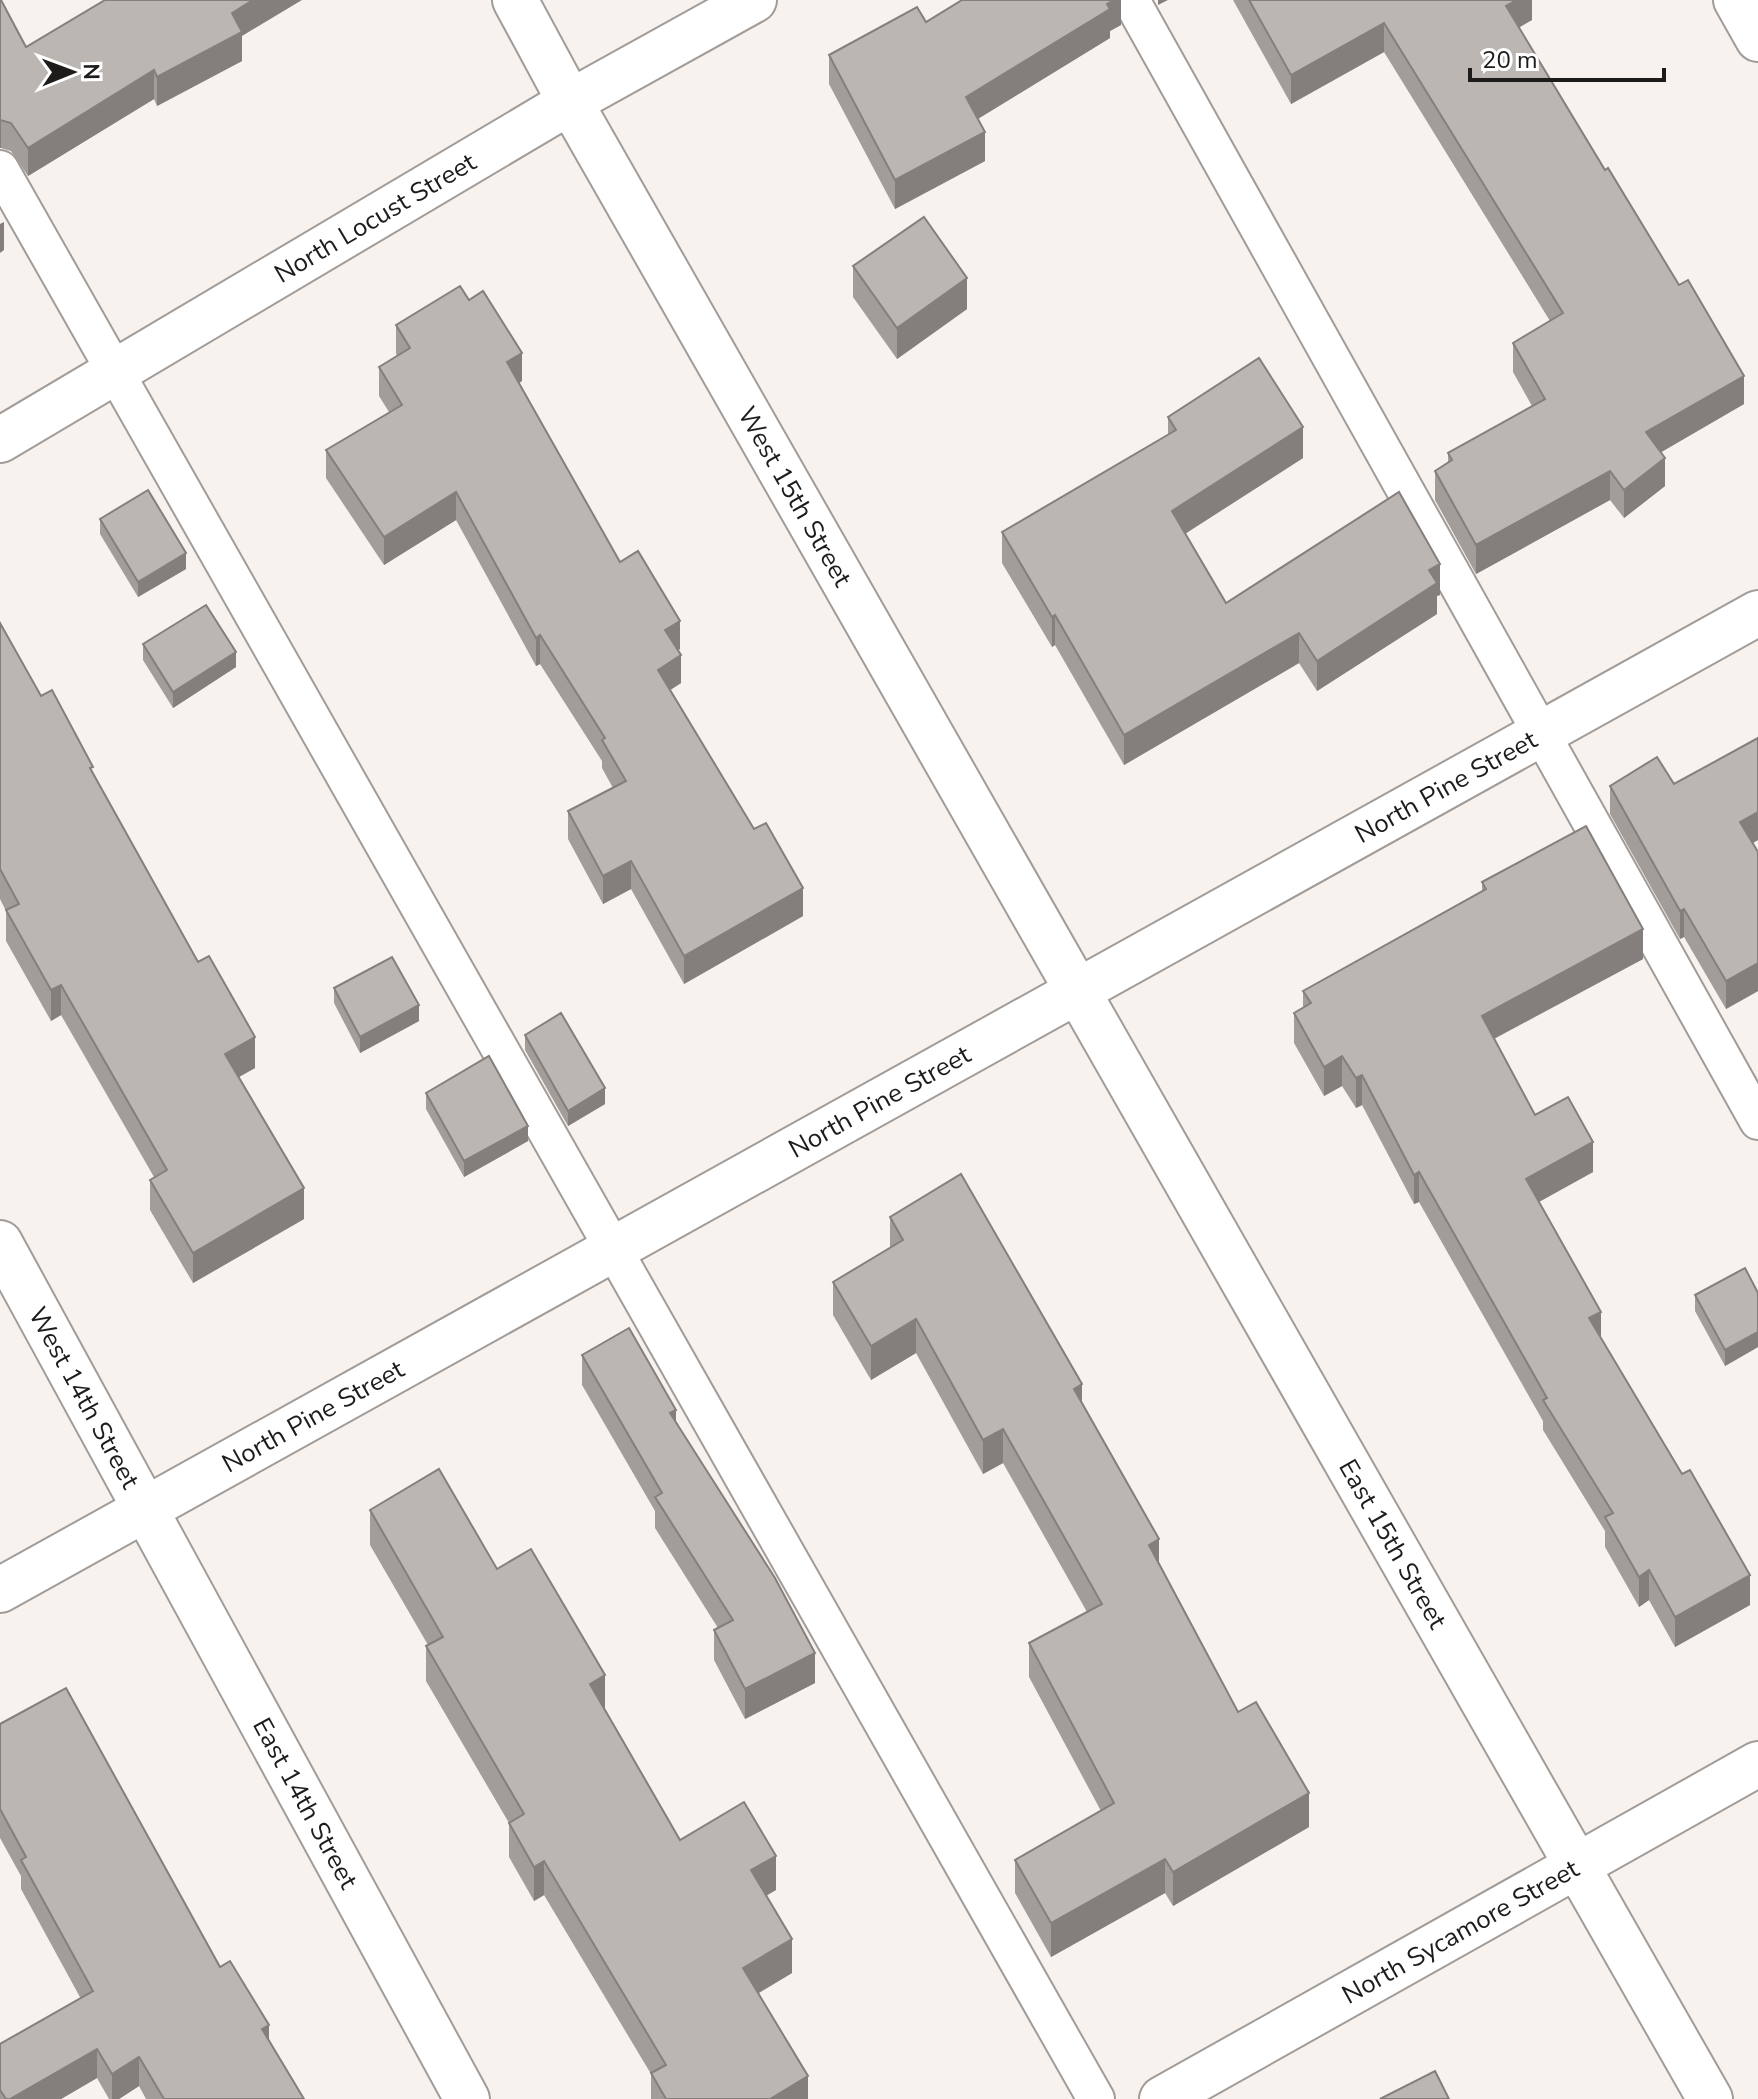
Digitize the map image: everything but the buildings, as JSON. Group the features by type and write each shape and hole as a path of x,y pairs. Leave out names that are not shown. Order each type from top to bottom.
{"street":[{"name":"West 15th Street","path":"515,0 570,102 1078,989"},
{"name":"North Locust Street","path":"0,440 570,102 754,0"},
{"path":"1736,0 1758,39"},
{"name":"North Pine Street","path":"0,1590 1758,613"},
{"name":"East 15th Street","path":"1078,989 1710,2099"},
{"name":"West 14th Street","path":"0,1243 144,1508"},
{"name":"East 14th Street","path":"144,1508 467,2099"},
{"name":"North Sycamore Street","path":"1162,2099 1758,1764"}],"lane":[{"path":"1131,0 1758,1121"},
{"path":"0,169 1096,2099"}]}
